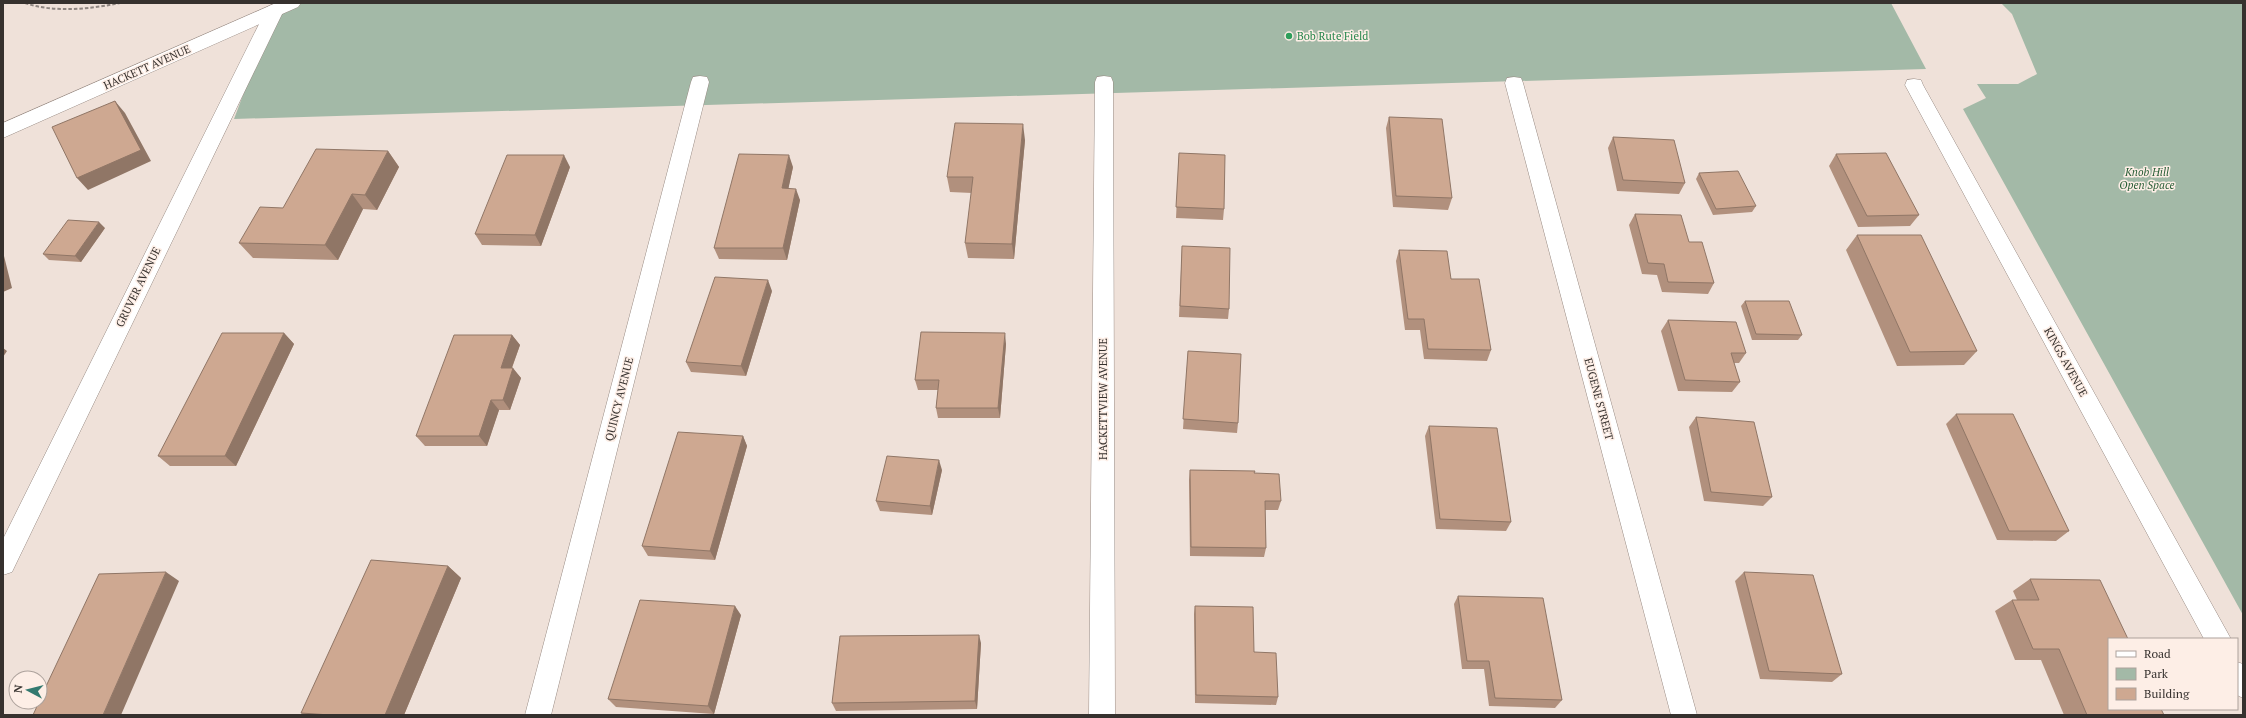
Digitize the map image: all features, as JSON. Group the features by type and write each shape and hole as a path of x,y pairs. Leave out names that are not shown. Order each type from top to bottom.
{"street":[{"name":"HACKETT AVENUE","path":"3,131 283,7"},
{"name":"GRUVER AVENUE","path":"3,564 283,7"},
{"name":"QUINCY AVENUE","path":"538,715 700,82"},
{"name":"HACKETTVIEW AVENUE","path":"1102,715 1104,82"},
{"name":"EUGENE STREET","path":"1514,83 1684,715"},
{"name":"KINGS AVENUE","path":"1914,85 2217,638"},
{"path":"2238,676 2243,685"}],"path":[{"path":"25,3 44,7 79,8 120,3"}],"green space":[{"path":"292,3 1891,3 1926,69 234,119 275,10"},
{"name":"Knob Hill Open Space","path":"2001,3 2243,3 2243,615 1963,109 1986,98 1977,84 2018,84 2037,74 2012,14"}],"building":[{"path":"115,101 141,150 77,178 52,127"},
{"path":"1389,117 1442,119 1452,198 1396,196"},
{"path":"955,123 1023,124 1012,244 965,243 973,177 947,177"},
{"path":"1613,137 1674,140 1685,183 1623,180"},
{"path":"316,149 388,151 365,195 352,194 325,245 239,243 260,207 283,208"},
{"path":"1179,153 1225,155 1224,209 1176,207"},
{"path":"1886,153 1919,215 1867,216 1836,154"},
{"path":"739,154 789,155 782,188 796,189 783,248 714,248"},
{"path":"507,155 564,155 535,235 475,234"},
{"path":"1738,171 1756,206 1716,209 1699,173"},
{"path":"1635,214 1681,215 1689,242 1702,242 1714,283 1668,282 1664,264 1648,263"},
{"path":"68,220 99,222 75,256 43,254"},
{"path":"1857,235 1921,235 1977,351 1910,352"},
{"path":"1182,246 1230,248 1229,309 1180,306"},
{"path":"1399,250 1447,251 1451,279 1479,279 1491,350 1428,349 1424,319 1408,319"},
{"path":"715,277 768,280 741,366 686,362"},
{"path":"1745,301 1789,301 1802,335 1756,334"},
{"path":"1668,320 1736,322 1746,353 1731,353 1740,382 1685,380"},
{"path":"921,332 1005,333 998,408 936,408 939,380 915,380"},
{"path":"222,333 284,333 225,456 158,456"},
{"path":"454,335 512,335 501,368 513,368 503,400 491,400 479,436 416,436"},
{"path":"1188,351 1241,354 1238,423 1183,419"},
{"path":"1956,414 2013,414 2069,531 2009,531"},
{"path":"1696,417 1754,422 1772,497 1711,492"},
{"path":"1429,426 1497,428 1511,522 1440,519"},
{"path":"678,432 743,436 710,551 642,546"},
{"path":"887,456 939,460 930,506 876,501"},
{"path":"1190,470 1255,471 1254,473 1279,474 1281,501 1265,501 1266,548 1191,547"},
{"path":"371,560 448,566 385,715 330,715 301,713"},
{"path":"166,572 103,715 33,715 35,710 48,710 48,682 99,574"},
{"path":"1744,572 1813,575 1842,674 1769,671"},
{"path":"2030,579 2100,580 2128,638 2108,638 2108,710 2162,710 2164,715 2087,715 2059,649 2033,649 2012,600 2039,600"},
{"path":"1458,596 1543,598 1562,700 1495,698 1489,661 1467,661"},
{"path":"640,600 735,606 708,706 608,699"},
{"path":"1195,606 1253,607 1254,652 1276,653 1278,697 1196,695"},
{"path":"979,635 975,701 832,703 840,636"}],"place":[{"name":"Bob Rute Field","path":"1289,36"}]}
